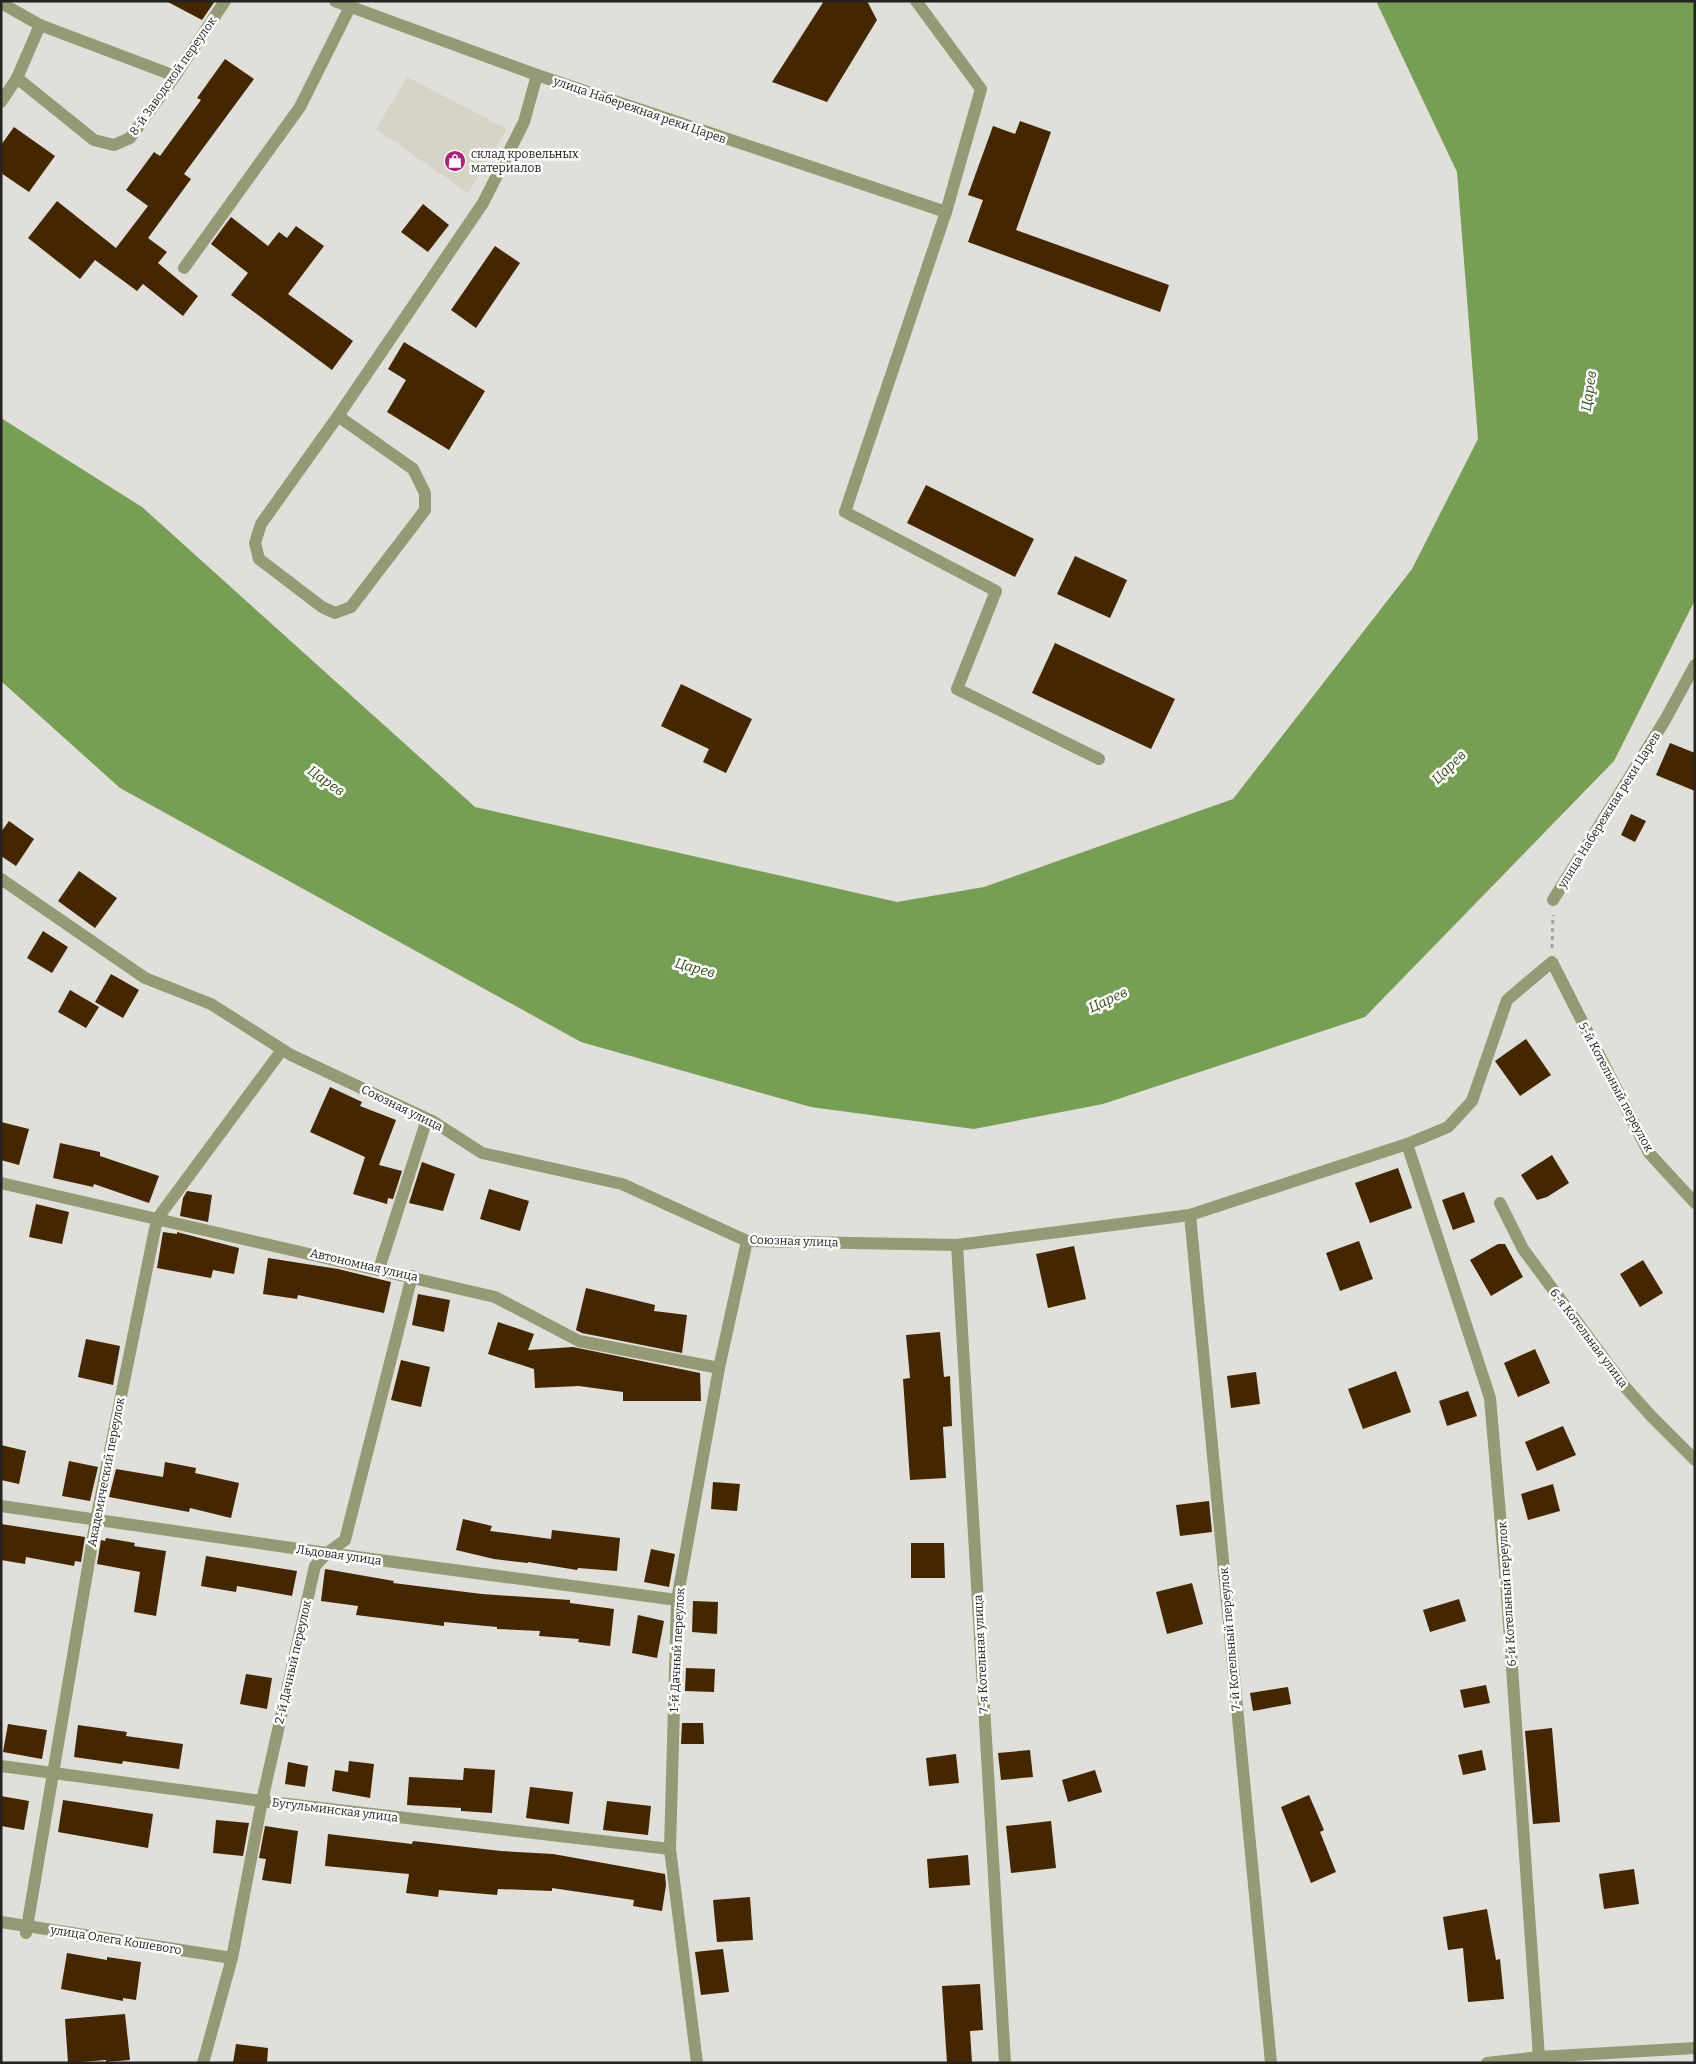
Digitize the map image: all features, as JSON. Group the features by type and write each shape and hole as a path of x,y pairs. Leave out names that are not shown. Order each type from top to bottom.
{"street":[{"name":"8-й Заводской переулок","path":"17,78 94,140 114,145 130,138 175,76 225,1"},
{"name":"улица Набережная реки Царев","path":"335,1 537,75 946,212"},
{"path":"916,1 980,89 946,212 845,512 996,591 958,689 1099,759"},
{"path":"1,3 40,25 175,76"},
{"path":"184,268 300,107 350,7"},
{"path":"1,102 17,78 40,25"},
{"path":"338,416 413,469 425,493 425,510 351,607 335,613 322,607 259,559 255,543 260,524 338,416 483,203 524,122 537,75"},
{"name":"улица Набережная реки Царев","path":"1553,900 1665,720 1695,665"},
{"name":"Союзная улица","path":"1,879 145,978 211,1004 282,1050 427,1119 482,1153 622,1184 747,1241 957,1245 1190,1215 1407,1144 1448,1126 1472,1101 1507,1000 1552,962"},
{"name":"5-й Котельный переулок","path":"1552,962 1650,1153 1695,1203"},
{"name":"Академический переулок","path":"26,1930 96,1520 157,1219 282,1050"},
{"path":"379,1269 427,1119"},
{"name":"6-й Котельный переулок","path":"1407,1144 1490,1398 1507,1595 1539,2057"},
{"name":"Автономная улица","path":"1,1183 412,1276 495,1297 579,1340 719,1368"},
{"name":"6-я Котельная улица","path":"1500,1203 1523,1250 1626,1388 1695,1460"},
{"name":"7-й Котельный переулок","path":"1190,1215 1271,2063"},
{"name":"1-й Дачный переулок","path":"697,2063 670,1849 677,1600 719,1368 747,1241"},
{"name":"7-я Котельная улица","path":"957,1245 1006,2063"},
{"name":"2-й Дачный переулок","path":"203,2063 232,1958 262,1801 315,1566 345,1540 412,1276"},
{"name":"Льдовая улица","path":"1,1506 327,1554 677,1600"},
{"name":"Бугульминская улица","path":"1,1766 262,1801 670,1849"},
{"name":"улица Олега Кошевого","path":"1,1922 26,1930 232,1958"},
{"path":"1487,2063 1539,2057 1695,2048"}],"path":[{"name":"улица Набережная реки Царев","path":"1552,962 1553,900"}],"shaded area":[{"name":"склад кровельных материалов","path":"407,77 507,129 468,193 376,129"}],"water":[{"name":"Царев","path":"1376,1 1695,1 1695,600 1614,761 1365,1017 1103,1104 974,1129 811,1107 581,1042 120,788 1,681 1,418 142,507 475,807 897,902 984,887 1233,799 1412,569 1478,439 1457,172"}],"building":[{"path":"166,1 215,1 202,20"},
{"path":"824,1 867,1 877,20 827,102 772,82"},
{"path":"225,59 254,79 184,174 191,179 148,238 167,252 158,263 198,296 183,316 143,284 137,291 95,260 80,279 28,238 57,201 116,248 148,206 126,190 154,152 160,156 201,100 197,98"},
{"path":"1020,121 1051,132 1016,230 1169,285 1160,312 968,242 983,200 968,195 993,126 1015,134"},
{"path":"14,127 55,156 29,192 1,173 1,145"},
{"path":"423,204 449,225 428,252 401,232"},
{"path":"231,217 268,246 279,232 287,238 296,226 324,246 288,294 353,341 332,370 231,295 248,273 211,244"},
{"path":"495,246 520,263 476,328 451,310"},
{"path":"404,342 485,391 449,450 387,412 406,380 388,369"},
{"path":"926,485 1034,539 1015,577 907,523"},
{"path":"1075,556 1127,580 1110,618 1057,594"},
{"path":"1055,643 1175,699 1151,749 1032,693"},
{"path":"681,684 752,719 726,773 703,762 709,749 661,726"},
{"path":"1670,743 1695,753 1695,791 1656,775"},
{"path":"1631,814 1646,821 1635,842 1621,835"},
{"path":"9,821 34,839 16,866 1,856 1,832"},
{"path":"79,871 117,898 95,928 58,901"},
{"path":"43,931 68,947 52,973 27,958"},
{"path":"111,974 139,990 123,1018 95,1002"},
{"path":"70,990 99,1007 86,1028 58,1012"},
{"path":"1526,1039 1551,1075 1520,1096 1495,1061"},
{"path":"330,1087 362,1102 360,1106 396,1120 379,1165 402,1171 393,1199 388,1198 387,1204 353,1194 365,1157 310,1132"},
{"path":"1,1122 29,1129 19,1165 1,1160"},
{"path":"60,1143 100,1152 100,1156 159,1176 149,1203 94,1184 93,1187 53,1178"},
{"path":"1552,1155 1569,1183 1547,1197 1537,1200 1521,1175"},
{"path":"422,1162 455,1174 443,1211 409,1203"},
{"path":"1398,1168 1412,1208 1370,1223 1355,1183"},
{"path":"489,1189 529,1201 520,1231 480,1219"},
{"path":"187,1191 212,1195 208,1222 180,1216 183,1198"},
{"path":"1464,1192 1475,1222 1453,1230 1442,1200"},
{"path":"36,1204 69,1212 62,1244 29,1237"},
{"path":"163,1232 177,1234 177,1232 239,1248 234,1274 213,1270 211,1278 157,1268"},
{"path":"1359,1241 1373,1279 1340,1291 1326,1253"},
{"path":"1498,1244 1505,1244 1523,1277 1491,1296 1470,1260"},
{"path":"1074,1246 1086,1299 1048,1308 1036,1254"},
{"path":"268,1258 338,1269 391,1282 384,1313 298,1295 297,1299 263,1294"},
{"path":"1643,1260 1663,1293 1640,1307 1620,1274"},
{"path":"586,1288 655,1305 654,1311 687,1315 682,1353 582,1333 576,1330"},
{"path":"418,1294 450,1300 444,1332 412,1325"},
{"path":"498,1322 534,1334 528,1350 573,1347 700,1373 701,1401 623,1401 623,1392 579,1386 535,1388 534,1369 488,1354"},
{"path":"940,1332 944,1377 950,1376 952,1426 943,1427 946,1478 910,1480 903,1379 910,1378 906,1335"},
{"path":"86,1339 120,1346 113,1385 78,1377"},
{"path":"1535,1349 1550,1383 1518,1397 1504,1363"},
{"path":"401,1360 430,1367 421,1407 391,1400"},
{"path":"1396,1371 1411,1412 1363,1429 1348,1389"},
{"path":"1256,1372 1260,1404 1231,1408 1227,1376"},
{"path":"1468,1391 1477,1416 1447,1426 1439,1401"},
{"path":"1563,1426 1576,1455 1537,1471 1525,1442"},
{"path":"1,1445 26,1451 19,1484 1,1480"},
{"path":"69,1461 98,1467 90,1501 62,1496"},
{"path":"165,1462 196,1468 195,1473 239,1483 231,1518 190,1508 189,1512 109,1497 116,1469 163,1477"},
{"path":"713,1482 740,1484 737,1511 711,1509"},
{"path":"1553,1484 1560,1511 1528,1520 1521,1494"},
{"path":"1209,1501 1212,1532 1180,1536 1176,1505"},
{"path":"463,1519 492,1526 490,1531 551,1539 552,1530 620,1538 617,1571 578,1568 577,1570 494,1559 456,1550"},
{"path":"1,1524 85,1537 81,1562 75,1561 74,1566 26,1557 25,1564 1,1560"},
{"path":"106,1538 135,1543 134,1546 166,1551 156,1616 134,1612 140,1572 97,1564 101,1540 105,1541"},
{"path":"911,1543 944,1543 945,1578 911,1578"},
{"path":"651,1549 675,1554 669,1587 644,1582"},
{"path":"206,1556 297,1571 292,1596 237,1586 236,1592 201,1586"},
{"path":"325,1569 394,1581 393,1583 482,1594 570,1600 570,1603 614,1609 610,1646 578,1642 579,1639 539,1636 540,1631 497,1629 497,1627 444,1622 444,1626 356,1615 358,1606 321,1601"},
{"path":"1192,1583 1203,1624 1167,1634 1156,1592"},
{"path":"1459,1599 1466,1621 1430,1632 1423,1610"},
{"path":"693,1601 718,1602 717,1634 692,1632"},
{"path":"638,1615 664,1621 657,1658 632,1653"},
{"path":"686,1668 715,1669 714,1692 685,1691"},
{"path":"246,1674 272,1678 267,1709 240,1704"},
{"path":"1486,1685 1490,1703 1464,1708 1460,1690"},
{"path":"1288,1687 1291,1704 1253,1711 1250,1693"},
{"path":"682,1723 703,1723 704,1744 681,1744"},
{"path":"8,1724 47,1730 42,1759 3,1752"},
{"path":"78,1725 127,1732 126,1736 183,1744 179,1769 123,1761 122,1764 74,1757"},
{"path":"1552,1728 1560,1822 1533,1824 1525,1731"},
{"path":"1030,1750 1033,1777 1001,1780 998,1753"},
{"path":"1482,1750 1486,1770 1463,1775 1458,1755"},
{"path":"956,1754 959,1783 929,1786 926,1758"},
{"path":"349,1761 374,1764 370,1798 332,1791 335,1770 348,1772"},
{"path":"288,1762 308,1766 305,1787 285,1784"},
{"path":"464,1768 495,1770 492,1813 461,1811 461,1808 407,1805 409,1777 463,1780"},
{"path":"1095,1770 1102,1792 1068,1802 1062,1780"},
{"path":"530,1787 573,1792 569,1824 526,1818"},
{"path":"1309,1795 1324,1830 1320,1832 1336,1872 1311,1883 1281,1807"},
{"path":"1,1796 29,1801 24,1830 1,1826"},
{"path":"63,1800 153,1814 148,1848 58,1832"},
{"path":"607,1801 651,1806 648,1835 603,1830"},
{"path":"216,1820 249,1823 243,1856 213,1853"},
{"path":"1051,1821 1056,1868 1011,1873 1006,1826"},
{"path":"265,1826 298,1831 291,1884 262,1880 266,1859 259,1858"},
{"path":"328,1834 412,1844 413,1841 501,1851 553,1854 665,1874 666,1885 662,1911 633,1906 634,1900 552,1888 552,1891 498,1889 497,1895 439,1890 438,1897 406,1893 409,1874 325,1866"},
{"path":"968,1855 970,1885 929,1888 927,1859"},
{"path":"1634,1869 1639,1904 1604,1909 1599,1874"},
{"path":"750,1897 753,1940 717,1942 713,1900"},
{"path":"1487,1909 1496,1960 1500,1959 1504,1999 1468,2002 1463,1948 1448,1950 1443,1917"},
{"path":"723,1949 729,1992 701,1995 695,1952"},
{"path":"67,1953 107,1960 107,1957 141,1962 136,2000 123,1998 123,2001 61,1989"},
{"path":"980,1984 983,2030 970,2031 972,2063 947,2063 942,1986"},
{"path":"125,2014 130,2060 68,2063 65,2019"},
{"path":"236,2044 268,2048 267,2063 233,2063"}],"place":[{"name":"склад кровельных материалов","path":"455,161"}]}
